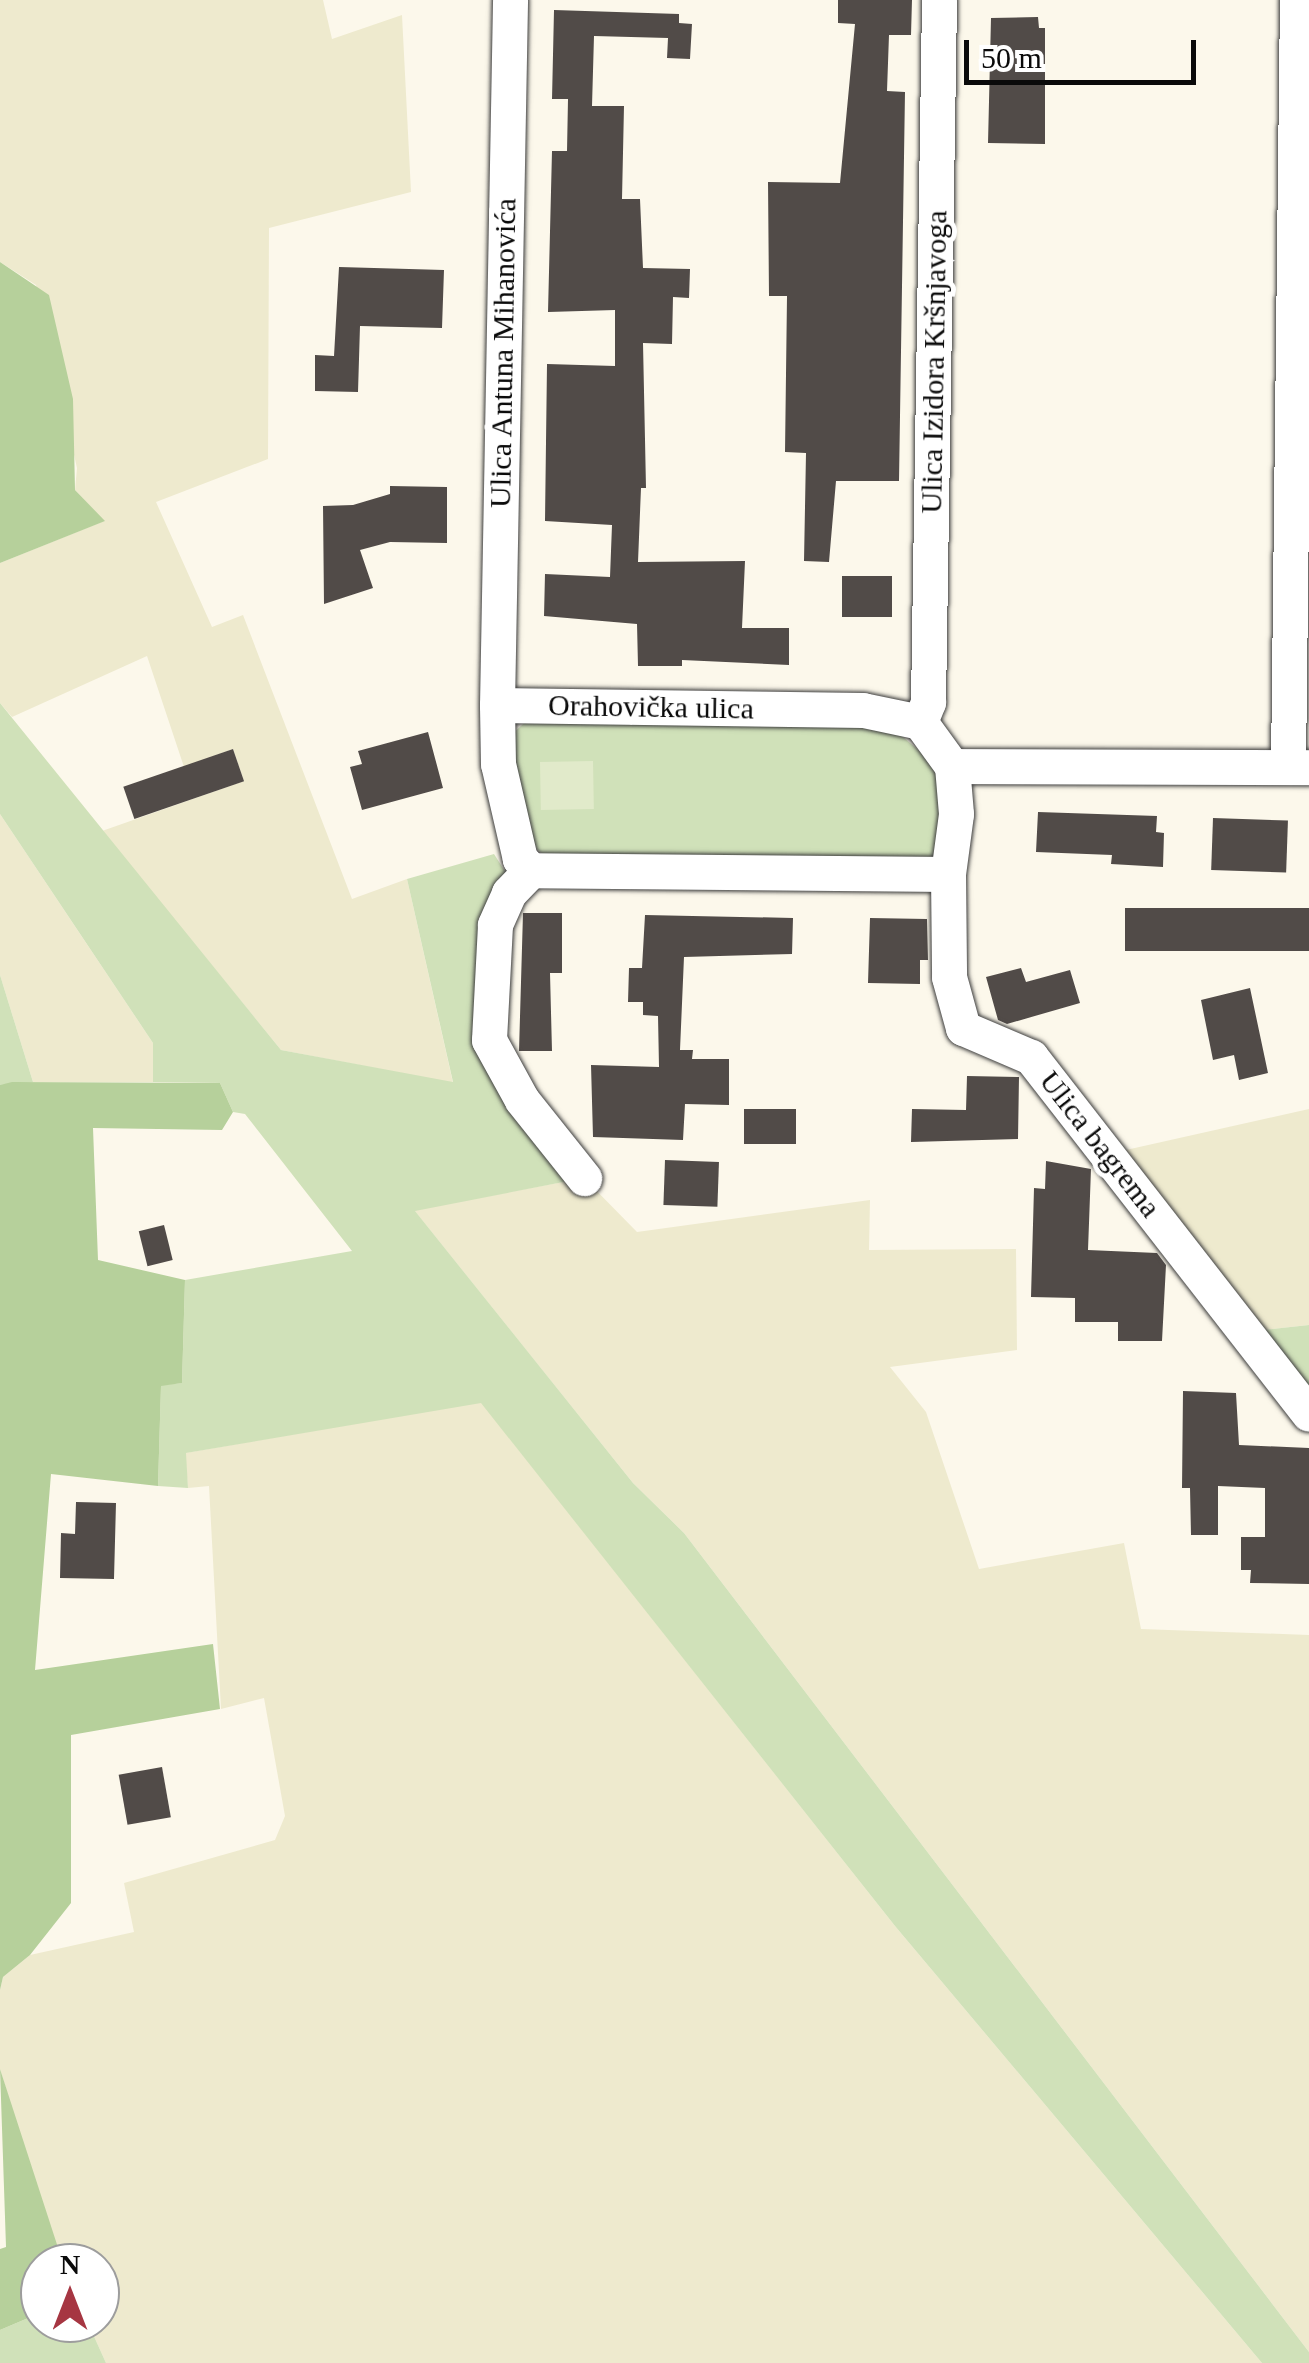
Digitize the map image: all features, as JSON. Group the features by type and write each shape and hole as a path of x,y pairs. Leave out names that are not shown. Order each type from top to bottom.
{"street":[{"name":"Ulica Antuna Mihanovića","path":"497,705 510,0"},
{"name":"Ulica Izidora Kršnjavoga","path":"920,722 928,702 939,0"},
{"path":"952,766 1298,767 1297,0"},
{"name":"Orahovička ulica","path":"497,705 863,710 920,722"},
{"path":"497,705 498,764 520,859 531,870 948,874 956,814 952,766 920,722"},
{"path":"531,870 509,893 495,924 490,1040 522,1100 584,1178"},
{"name":"Ulica bagrema","path":"948,874 949,978 963,1028 1031,1057 1309,1414"}],"shaded area":[{"path":"0,0 323,0 332,39 402,15 411,192 269,228 268,459 156,502 212,627 243,615 352,899 407,879 453,1083 281,1050 102,831 244,781 233,749 184,767 147,656 12,717 0,703 0,563 104,521 75,490 77,468 36,285 0,262"},
{"path":"0,814 153,1043 153,1082 33,1082 0,975"},
{"path":"1309,1109 1309,1325 1245,1332 1108,1154"},
{"path":"584,1178 637,1232 870,1200 869,1250 1016,1249 1017,1350 890,1367 926,1412 979,1569 1124,1543 1141,1629 1309,1635 1309,2352 684,1533 633,1483 414,1210"},
{"path":"481,1402 895,1926 1262,2363 106,2363 97,2343 120,2343 120,2243 56,2243 0,2069 0,1990 3,1977 30,1955 134,1932 124,1883 275,1840 285,1816 264,1698 221,1709 209,1486 188,1488 185,1453"}],"green space":[{"path":"0,262 49,295 73,399 75,490 105,521 0,563"},
{"path":"0,703 281,1050 453,1082 407,879 494,854 506,873 489,1040 584,1178 415,1211 633,1483 684,1533 1309,2352 1309,2363 1262,2363 895,1926 481,1403 186,1453 188,1488 158,1486 161,1385 182,1383 185,1280 352,1251 245,1114 233,1112 220,1083 153,1082 153,1043 0,814"},
{"path":"534,714 847,718 897,732 929,759 938,779 944,800 935,861 550,860 537,849 521,811 509,737"},
{"path":"593,761 594,809 541,810 540,762"},
{"path":"0,975 33,1082 0,1085"},
{"path":"220,1083 233,1112 222,1130 93,1128 98,1260 185,1280 182,1383 161,1386 158,1486 51,1474 35,1670 213,1644 220,1709 71,1735 71,1903 30,1955 3,1977 0,1990 0,1085"},
{"path":"1309,1325 1309,1414 1245,1332"},
{"path":"0,2069 57,2243 20,2243 20,2322 0,2330 0,2249 6,2247"},
{"path":"20,2322 20,2343 97,2343 106,2363 0,2363 0,2330"}],"building":[{"path":"838,0 912,0 911,35 889,35 887,91 905,92 899,481 836,481 829,562 804,561 806,453 785,452 787,296 769,296 768,182 840,183 855,24 838,23"},
{"path":"554,10 679,14 679,23 692,24 690,59 667,58 668,38 594,36 592,106 624,106 622,199 640,199 643,268 690,269 689,298 673,297 672,344 643,343 646,488 641,488 638,562 745,561 742,628 789,628 789,665 682,660 682,666 638,666 637,624 544,616 545,574 610,577 612,525 545,521 547,364 615,366 615,310 548,312 552,151 567,151 568,99 552,99"},
{"path":"1038,17 1039,28 1045,28 1045,144 988,143 991,18"},
{"path":"339,267 444,270 442,328 360,326 358,392 315,391 315,355 334,356"},
{"path":"390,486 447,487 447,543 390,542 360,550 373,588 324,604 323,506 353,505 390,494"},
{"path":"842,576 892,576 892,617 842,617"},
{"path":"428,732 443,788 362,810 350,767 362,764 358,751"},
{"path":"233,749 244,781 134,819 123,787"},
{"path":"1038,812 1157,816 1156,832 1164,833 1163,867 1111,864 1112,855 1036,852"},
{"path":"1213,818 1288,821 1286,873 1211,870"},
{"path":"1125,908 1309,908 1309,951 1125,951"},
{"path":"523,913 562,913 562,973 550,973 552,1051 519,1051"},
{"path":"645,915 793,918 792,954 684,957 680,1050 693,1050 692,1059 729,1059 729,1105 685,1104 683,1140 593,1137 591,1065 659,1067 658,1016 643,1015 643,1002 628,1002 629,968 642,968"},
{"path":"870,918 927,919 928,960 920,960 920,984 868,983"},
{"path":"1021,968 1026,982 1070,970 1080,1003 1007,1024 998,1020 986,977"},
{"path":"1250,988 1268,1073 1239,1080 1234,1055 1213,1060 1201,1000"},
{"path":"967,1076 1019,1077 1018,1139 911,1142 912,1109 966,1110"},
{"path":"744,1109 796,1109 796,1144 744,1144"},
{"path":"665,1160 719,1162 717,1207 663,1205"},
{"path":"1046,1161 1091,1169 1088,1250 1157,1253 1166,1265 1162,1341 1118,1341 1118,1322 1075,1322 1075,1298 1031,1297 1034,1188 1045,1189"},
{"path":"164,1225 173,1260 147,1266 139,1231"},
{"path":"1183,1391 1236,1393 1239,1445 1309,1448 1309,1584 1250,1583 1251,1570 1241,1570 1241,1537 1265,1537 1265,1488 1218,1486 1218,1535 1191,1535 1190,1488 1182,1488"},
{"path":"76,1502 116,1503 114,1579 60,1578 61,1533 75,1534"},
{"path":"162,1767 171,1817 128,1825 119,1775"}]}
